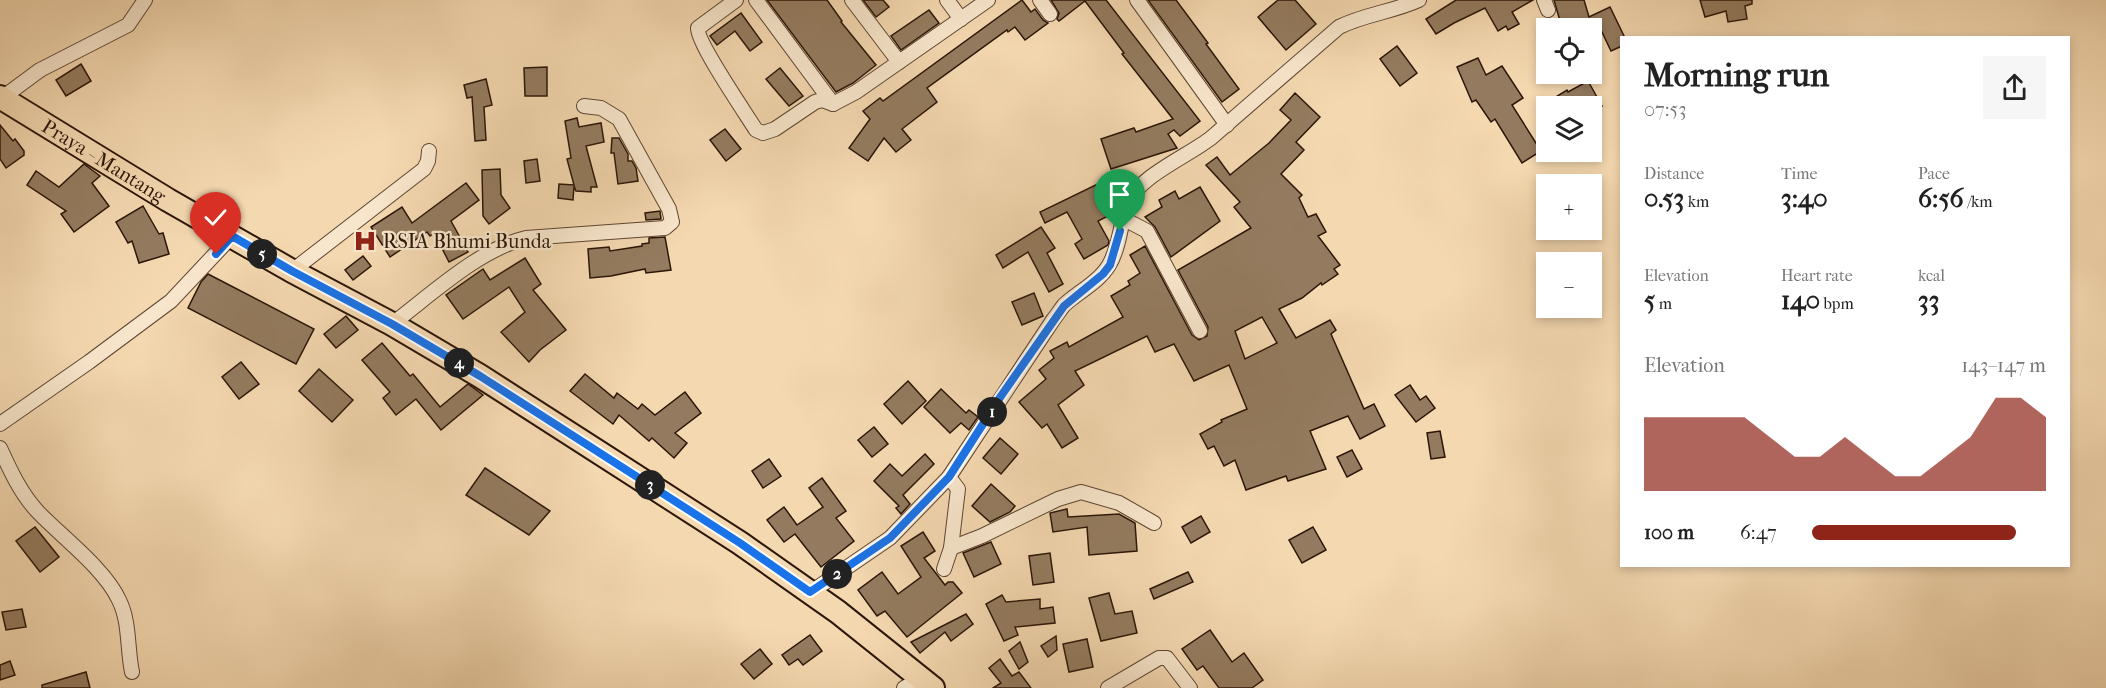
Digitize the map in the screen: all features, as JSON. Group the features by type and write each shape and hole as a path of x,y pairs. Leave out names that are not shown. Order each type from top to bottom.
{"main road":[{"name":"Praya - Mantang","path":"1,97 118,170 480,376 740,543 810,592 919,685"}],"street":[{"path":"1,97 40,70 128,25 145,0"},
{"path":"736,0 697,30 708,55 756,130 763,133 775,129 816,101 822,100 833,104 856,92 988,0"},
{"path":"756,0 833,104"},
{"path":"852,0 899,62"},
{"path":"947,0 962,19"},
{"path":"1040,0 1050,14"},
{"path":"1137,0 1227,125"},
{"path":"810,592 890,538 949,477 1058,313 1103,274 1110,265 1128,203 1143,183 1163,168 1193,152 1227,125 1339,27 1358,18 1409,5 1419,0"},
{"path":"392,324 479,258 508,243 526,238 665,228 672,222 669,209 619,119 601,108 585,106"},
{"path":"292,271 424,169 429,151"},
{"path":"1124,219 1147,231 1200,331"},
{"path":"0,424 171,301 232,236"},
{"path":"0,448 17,483 36,510 83,554 116,592 126,617 132,672"},
{"path":"944,569 951,548 958,489 949,477"},
{"path":"951,548 982,536 1058,499 1081,492 1119,503 1154,523"},
{"path":"1108,688 1164,657 1190,688"}],"building":[{"path":"767,0 827,0 841,22 876,65 853,83 836,92"},
{"path":"863,0 883,0 889,7 876,17"},
{"path":"1022,0 1031,12 1035,9 1048,23 1025,40 1015,27 1008,32 1007,30 927,88 937,102 902,129 911,140 896,152 884,138 868,161 849,148 870,119 863,111 880,98 883,101"},
{"path":"1051,0 1106,0 1200,121 1180,136 1174,130 1168,134 1177,148 1111,169 1101,139 1134,128 1136,132 1173,119 1122,54 1124,53 1085,1 1059,21 1057,19 1059,13"},
{"path":"1148,0 1176,0 1239,89 1222,102"},
{"path":"1278,0 1295,0 1316,24 1286,50 1258,17"},
{"path":"1456,0 1533,0 1512,12 1519,24 1508,30 1506,26 1498,31 1485,8 1436,34 1426,19"},
{"path":"1554,0 1584,0 1589,17 1610,7 1624,36 1620,36 1620,47 1611,51 1602,32 1602,18 1559,18"},
{"path":"1700,0 1752,0 1752,4 1745,6 1747,19 1728,22 1726,11 1705,17"},
{"path":"929,10 939,23 901,50 891,36"},
{"path":"741,13 762,42 750,51 735,31 717,45 710,36"},
{"path":"1397,46 1417,73 1400,86 1380,59"},
{"path":"1478,58 1486,75 1502,66 1523,98 1512,105 1536,143 1536,154 1522,163 1495,119 1491,122 1476,100 1472,102 1457,67"},
{"path":"81,64 91,81 66,96 56,80"},
{"path":"547,67 547,96 525,96 524,68"},
{"path":"780,68 803,96 789,106 766,79"},
{"path":"486,79 492,105 484,107 486,140 475,141 472,97 467,98 464,85"},
{"path":"1583,84 1590,84 1596,96 1557,96 1567,90 1568,92"},
{"path":"1295,93 1320,117 1296,142 1304,150 1281,174 1302,195 1299,198 1308,217 1316,214 1326,232 1318,236 1340,265 1334,269 1338,274 1322,285 1321,283 1302,298 1279,309 1296,338 1330,320 1336,330 1331,334 1364,409 1374,404 1385,426 1360,439 1348,416 1310,431 1326,469 1288,481 1286,476 1246,490 1235,460 1224,466 1214,446 1208,449 1200,434 1222,422 1221,420 1247,409 1229,365 1194,381 1174,344 1155,352 1147,336 1075,371 1084,385 1058,405 1078,438 1062,448 1047,424 1042,428 1019,402 1046,379 1039,370 1054,358 1050,351 1067,342 1069,347 1123,317 1111,296 1130,285 1128,281 1140,273 1130,255 1145,246 1192,335 1199,340 1207,336 1208,327 1178,270 1251,228 1234,207 1240,202 1206,165 1217,157 1230,175 1269,143 1291,120 1280,110","holes":["1262,317 1277,343 1245,359 1235,331"]},
{"path":"577,118 579,127 601,123 604,142 586,146 597,187 591,187 591,192 576,191 574,186 573,200 558,198 559,184 574,185 567,159 571,158 565,121"},
{"path":"0,125 24,151 24,155 6,168 0,159"},
{"path":"725,129 741,149 726,161 710,140"},
{"path":"612,138 619,138 628,154 628,161 632,161 636,168 638,181 618,184 614,153 611,153"},
{"path":"537,159 540,181 526,183 524,161"},
{"path":"84,164 100,176 92,183 109,206 74,232 61,214 66,211 27,185 36,171 59,187"},
{"path":"500,169 501,195 510,208 489,224 483,216 482,170"},
{"path":"1108,179 1119,201 1116,212 1098,221 1109,241 1108,245 1084,259 1075,244 1082,239 1067,212 1045,223 1040,212"},
{"path":"466,183 479,200 451,221 468,252 449,262 434,233 430,236 427,232 390,257 371,227 402,207 412,223"},
{"path":"1200,187 1220,221 1171,257 1155,227 1145,217 1162,207 1159,200 1175,191 1179,199"},
{"path":"143,206 159,234 163,233 169,254 139,263 132,241 128,243 116,222"},
{"path":"660,211 661,219 646,220 645,213"},
{"path":"1041,227 1055,248 1047,253 1063,284 1049,292 1028,252 1003,268 996,255"},
{"path":"665,237 671,270 646,273 645,269 590,278 588,249 609,247 610,251 642,246 642,244 649,243 649,238"},
{"path":"363,256 371,266 353,280 345,270"},
{"path":"525,258 541,284 533,290 566,330 540,350 529,362 501,332 525,312 509,287 463,319 446,295 483,269 490,280"},
{"path":"208,274 314,329 296,364 188,308 201,282"},
{"path":"1034,293 1043,316 1022,325 1012,302"},
{"path":"346,316 358,330 336,348 324,334"},
{"path":"382,343 410,376 413,374 440,407 468,384 483,395 441,430 416,399 396,415 383,398 390,392 362,360"},
{"path":"241,362 259,384 239,399 222,377"},
{"path":"319,369 353,400 332,422 299,391"},
{"path":"585,374 614,398 617,393 638,409 642,404 655,415 685,392 701,413 675,433 687,443 674,458 652,438 649,441 619,415 613,424 570,391"},
{"path":"908,381 926,401 902,424 884,404"},
{"path":"1410,385 1420,400 1426,396 1435,408 1416,422 1395,395"},
{"path":"941,389 966,413 969,410 978,417 969,430 961,423 950,433 924,407"},
{"path":"874,427 888,444 872,457 858,440"},
{"path":"1440,431 1445,457 1431,459 1427,433"},
{"path":"1000,438 1018,454 1001,474 983,458"},
{"path":"1352,450 1362,469 1347,477 1337,457"},
{"path":"925,454 934,464 903,495 910,504 901,514 896,508 899,506 874,481 890,464 902,476"},
{"path":"769,459 781,476 763,488 752,471"},
{"path":"485,468 550,511 529,535 466,495"},
{"path":"822,478 846,511 836,518 854,541 821,567 795,534 784,542 767,520 784,507 797,525 823,507 809,488"},
{"path":"991,484 1015,506 1010,512 990,522 972,506"},
{"path":"1067,509 1068,517 1119,514 1135,523 1137,551 1089,555 1087,527 1053,532 1050,513"},
{"path":"1201,516 1210,532 1191,543 1182,527"},
{"path":"35,527 59,557 40,572 16,541"},
{"path":"1313,527 1326,550 1302,563 1289,540"},
{"path":"923,532 935,551 924,558 945,585 953,582 962,593 907,637 885,611 877,616 858,590 882,572 898,594 921,577 901,546"},
{"path":"991,542 1001,564 974,577 963,553"},
{"path":"1050,553 1054,582 1033,585 1029,556"},
{"path":"1188,572 1193,582 1154,599 1150,589"},
{"path":"1109,593 1115,614 1132,611 1137,633 1101,641 1089,598"},
{"path":"1002,595 1006,602 1040,599 1040,609 1053,607 1055,623 1015,627 1018,635 1004,641 986,604"},
{"path":"22,609 26,627 6,630 2,612"},
{"path":"966,614 973,624 951,641 945,632 920,653 911,642"},
{"path":"1210,630 1232,662 1244,653 1263,680 1252,688 1219,688 1203,666 1197,670 1182,649"},
{"path":"810,635 822,651 803,665 798,659 789,665 782,655"},
{"path":"1056,636 1057,650 1048,657 1041,646"},
{"path":"1087,639 1093,667 1069,672 1063,644"},
{"path":"1020,642 1028,662 1019,669 1009,651"},
{"path":"760,649 772,664 754,679 741,664"},
{"path":"1000,659 1012,676 1019,672 1031,688 993,688 1001,683 989,668"},
{"path":"10,661 15,675 0,680 0,665"},
{"path":"86,672 90,688 42,688 42,685"}],"place":[{"name":"RSIA Bhumi Bunda","path":"365,241"}],"route":[{"path":"216,254 232,236 392,324 480,376 740,543 810,592 890,538 949,477 1053,320 1064,306 1103,274 1110,265 1120,231"}]}
